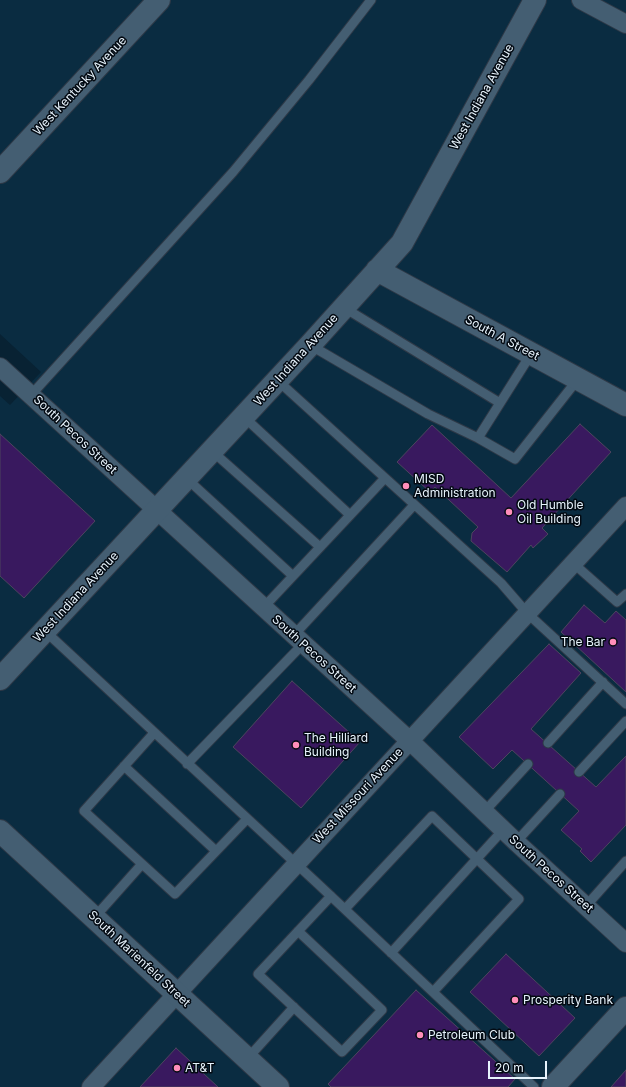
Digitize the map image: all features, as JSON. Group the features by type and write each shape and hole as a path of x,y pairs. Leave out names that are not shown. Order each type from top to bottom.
{"street":[{"name":"West Kentucky Avenue","path":"0,172 159,0"},
{"name":"West Indiana Avenue","path":"0,679 402,244 535,0"},
{"path":"581,0 626,24"},
{"name":"South A Street","path":"377,270 626,405"},
{"name":"South Pecos Street","path":"0,367 156,511 410,740 484,812 586,906 625,939"},
{"name":"West Missouri Avenue","path":"91,1087 626,506"},
{"name":"South Marienfeld Street","path":"0,831 278,1087"},
{"path":"553,1087 626,1008"}],"lane":[{"path":"31,395 234,172 309,80 371,0"},
{"path":"343,307 500,403"},
{"path":"310,345 428,414 478,438 515,459 578,379"},
{"path":"478,438 531,354"},
{"path":"277,380 501,583 527,613 626,704"},
{"path":"243,417 350,514"},
{"path":"212,451 320,547"},
{"path":"186,478 293,576"},
{"path":"263,608 385,478"},
{"path":"188,764 299,640 414,505"},
{"path":"573,563 617,602 626,594"},
{"path":"45,631 345,909 534,1087"},
{"path":"548,743 603,682"},
{"path":"579,772 626,721"},
{"path":"154,733 84,811 175,894 247,819"},
{"path":"484,812 528,764"},
{"path":"124,766 216,851"},
{"path":"392,953 477,859 510,836 560,794"},
{"path":"345,909 432,816 519,899 433,992"},
{"path":"586,906 626,862"},
{"path":"94,918 142,864"},
{"path":"298,931 382,1010 342,1052 258,974 298,931 331,896"},
{"path":"247,1058 294,1007"}],"shaded area":[{"path":"0,0 626,0 626,1087 0,1087 0,396 10,405 41,372 0,334"}],"building":[{"name":"Old Humble Oil Building","path":"580,424 611,452 542,528 548,534 533,548 531,545 507,572 471,541 472,533 478,527 435,487 430,492 397,462 432,425 511,498"},
{"path":"0,434 95,521 24,598 0,576"},
{"path":"584,605 605,623 616,611 626,620 626,692 561,632"},
{"path":"549,644 581,673 531,729 596,787 626,756 626,825 591,862 580,851 582,849 561,830 579,811 512,750 493,769 459,737"},
{"name":"The Hilliard Building","path":"292,681 360,742 301,808 233,747"},
{"path":"506,954 575,1018 539,1056 470,992"},
{"name":"Petroleum Club","path":"416,990 515,1079 508,1087 331,1087 328,1084"},
{"name":"AT&T","path":"176,1048 218,1087 140,1087"},
{"path":"626,1070 626,1087 611,1087"}],"place":[{"name":"MISD Administration","path":"406,486"},
{"name":"Old Humble Oil Building","path":"509,512"},
{"name":"The Bar","path":"613,642"},
{"name":"The Hilliard Building","path":"296,745"},
{"name":"Prosperity Bank","path":"515,1000"},
{"name":"Petroleum Club","path":"420,1035"},
{"name":"AT&T","path":"177,1068"}]}
